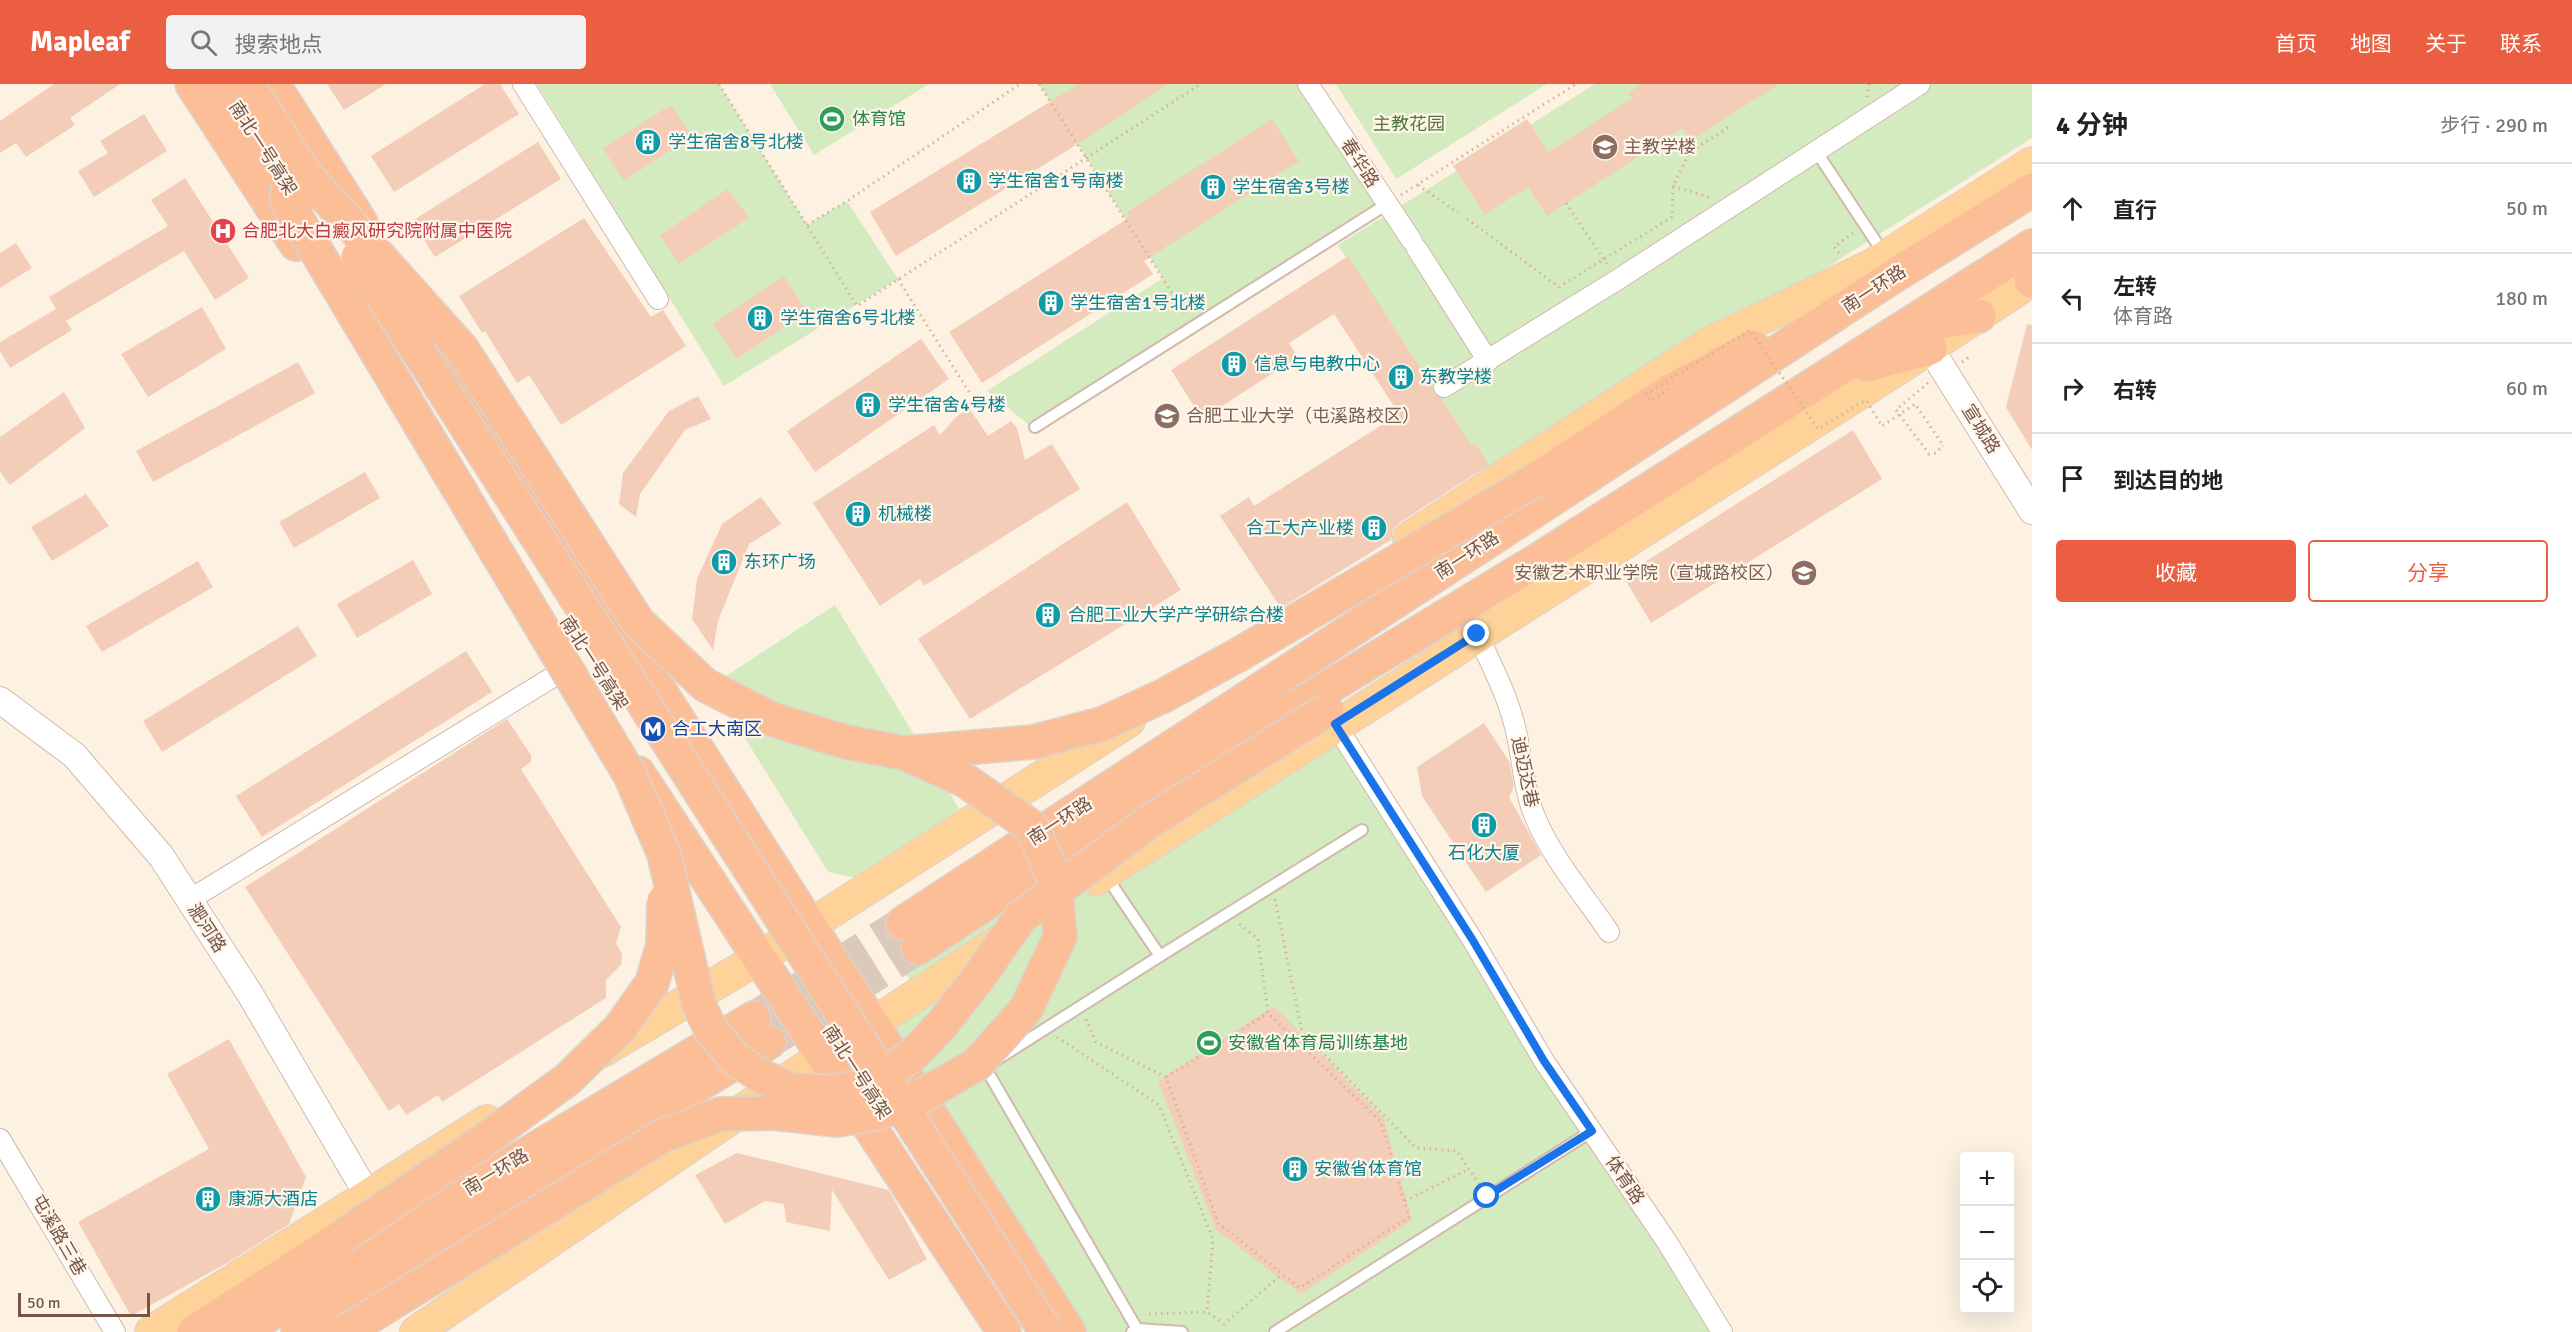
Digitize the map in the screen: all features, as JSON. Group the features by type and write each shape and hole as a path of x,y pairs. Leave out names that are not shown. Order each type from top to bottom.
{"highway":[{"path":"192,84 569,667 1004,1332"},
{"name":"南北一号高架","path":"222,84 297,181 1046,1332"},
{"name":"南北一号高架","path":"247,84 297,181 1025,1332"},
{"path":"273,84 1069,1332"},
{"path":"345,1332 662,1136 721,1114 775,1113 837,1120 877,1113 913,1101 977,1064 1026,1009 1060,937 1055,880 1032,827 966,781 904,753 846,742 774,720 705,686 638,622 462,349 297,181 287,202 630,775 664,854 699,1005 711,1030 735,1059 763,1077 792,1090 832,1092 873,1084 915,1053 943,1023 1021,917 1153,819 1331,717 1501,601 1538,560"},
{"path":"1880,261 2019,198"},
{"name":"南一环路","path":"2019,198 1835,314 910,935 1138,803 1538,560 1832,374 1919,337 2032,246"},
{"path":"904,753 1033,742 1102,723 1163,696 1229,660 1537,479 1670,391 1738,353 1835,314"},
{"path":"1919,337 1979,316"},
{"path":"194,1332 340,1238 483,1141 568,1079 620,1028 652,982 663,945 664,854"},
{"name":"南一环路","path":"242,1332 427,1214 761,1030 451,1235 298,1332"}],"main road":[{"path":"151,1332 367,1194 759,958 1228,658 1530,458 1708,344 1880,261 2032,163"},
{"path":"1979,316 2032,280"},
{"path":"416,1332 824,1055 1104,873 1331,717 1477,634 1919,337"}],"street":[{"path":"523,84 658,299"},
{"name":"春华路","path":"1308,84 1415,245 1488,361"},
{"path":"1444,387 1617,280 1920,84"},
{"name":"宣城路","path":"1919,337 2032,511"},
{"name":"迪迈达巷","path":"1477,634 1507,697 1517,736 1526,788 1535,816 1545,838 1609,932"},
{"path":"189,900 569,667"},
{"name":"淝河路","path":"0,700 74,755 160,856 250,994 367,1194"},
{"name":"体育路","path":"1331,717 1472,939 1544,1061 1667,1242 1722,1332"},
{"name":"屯溪路三巷","path":"0,1139 115,1332"}],"lane":[{"path":"1816,151 1880,261"},
{"path":"1035,427 1387,204"},
{"path":"1182,1332 1134,1331 1129,1315 985,1067 1362,830"},
{"path":"1104,873 1160,956"},
{"path":"1275,1332 1592,1131"}],"path":[{"path":"719,84 857,306 1201,84"},
{"path":"807,225 848,201 1020,84"},
{"path":"1039,84 1193,326"},
{"path":"1387,204 1576,84"},
{"path":"1467,219 1559,287 1672,217 1673,186 1690,152 1729,127"},
{"path":"1418,185 1458,213"},
{"path":"1673,186 1733,204"},
{"path":"1566,203 1617,280"},
{"path":"1834,247 1854,234 1848,224"},
{"path":"898,279 969,392"},
{"path":"1669,389 1651,401 1646,394 1750,330 1818,429 1866,400 1882,426 1890,420 1899,415 1907,409 1915,404 1942,445 1936,453 1929,454 1902,419 1896,410 1922,386"},
{"path":"1273,885 1302,1032 1416,1148 1457,1151 1487,1196"},
{"path":"1086,1019 1096,1042 1166,1077 1218,1223 1300,1288 1409,1216 1381,1122 1268,1013 1258,939 1240,926"},
{"path":"1166,1077 1268,1013"},
{"path":"1045,1029 1159,1105 1213,1239 1207,1312"},
{"path":"1406,1202 1469,1169"},
{"path":"1129,1315 1207,1312 1224,1324 1281,1275"}],"green space":[{"path":"537,84 719,84 807,225 847,201 898,279 724,386"},
{"name":"体育馆","path":"770,84 929,84 814,155"},
{"path":"1039,84 1309,84 1387,204 1029,425 987,391 1163,278"},
{"name":"主教花园","path":"1336,84 1547,84 1396,179"},
{"path":"1595,84 2032,84 2032,138 1488,481 1338,245"},
{"path":"835,605 963,815 865,880 828,872 712,685"},
{"name":"安徽省体育局训练基地","path":"1317,704 1722,1332 1069,1332 873,1024 918,994 904,971"}],"building":[{"path":"54,84 120,84 70,118 75,125 26,157 16,143 0,153 0,121"},
{"path":"327,84 386,84 344,110"},
{"path":"485,84 500,84 519,114 394,192 371,156"},
{"name":"学生宿舍1号南楼","path":"1079,84 1168,84 1068,150 896,256 870,212"},
{"name":"主教学楼","path":"1642,84 1779,84 1690,141 1682,128 1547,216 1528,187 1485,215 1453,166 1527,119 1548,152 1633,98 1628,93"},
{"name":"学生宿舍8号北楼","path":"671,105 692,136 624,181 603,148"},
{"path":"144,114 167,151 94,197 78,171 108,153 100,141"},
{"path":"1272,119 1299,161 1144,261 1153,274 982,383 949,332 1130,217 1127,212"},
{"path":"538,142 561,179 435,257 412,221"},
{"path":"185,178 249,278 215,300 184,251 66,321 72,330 10,368 0,351 0,342 56,309 49,297 168,226 151,200"},
{"path":"728,189 749,218 679,264 660,235"},
{"path":"584,218 651,317 663,310 686,346 561,425 529,375 517,383 485,331 482,333 459,296"},
{"path":"16,243 32,268 0,288 0,253"},
{"path":"1348,256 1432,386 1434,394 1441,398 1471,445 1475,443 1489,465 1399,523 1393,530 1391,540 1281,608 1220,516 1249,497 1254,506 1399,414 1334,314 1289,343 1298,357 1202,419 1171,370"},
{"name":"学生宿舍6号北楼","path":"784,276 807,312 737,359 713,324"},
{"path":"202,307 226,349 148,397 121,354"},
{"path":"2027,324 2032,325 2032,450 2006,407"},
{"name":"学生宿舍4号楼","path":"921,339 949,379 815,472 787,431"},
{"path":"298,362 315,393 153,482 136,451"},
{"path":"64,392 85,428 10,485 0,472 0,437"},
{"path":"698,396 711,419 685,430 640,494 636,517 619,504 623,473 669,411"},
{"path":"969,408 988,436 1011,421 1017,428 1025,460 1052,444 1080,489 924,586 920,579 880,606 813,503 934,425 940,435 956,417"},
{"path":"1853,430 1882,479 1651,623 1623,576"},
{"path":"365,472 380,498 294,548 279,522"},
{"path":"86,494 109,526 52,561 31,527"},
{"name":"东环广场","path":"761,497 781,524 749,544 718,621 713,650 692,619 697,579 722,524"},
{"name":"合肥工业大学产学研综合楼","path":"1127,502 1181,590 970,719 918,639"},
{"path":"413,560 432,594 357,638 337,604"},
{"path":"198,561 213,587 102,652 86,626"},
{"path":"298,626 317,656 162,752 143,721"},
{"path":"466,651 492,692 262,837 236,796"},
{"path":"507,719 531,755 531,762 521,769 621,927 616,943 622,954 621,965 606,980 606,998 442,1102 438,1095 406,1115 399,1104 389,1111 245,887"},
{"name":"石化大厦","path":"1484,723 1509,761 1514,786 1509,797 1541,855 1486,892 1422,796 1417,767"},
{"name":"安徽省体育馆","path":"1274,1006 1384,1118 1412,1220 1301,1294 1216,1230 1158,1081"},
{"name":"康源大酒店","path":"229,1039 306,1177 289,1224 229,1262 131,1316 78,1222 209,1149 167,1074"},
{"path":"737,1153 889,1190 927,1259 889,1280 832,1190 830,1231 786,1222 784,1204 765,1201 725,1224 695,1175"}],"tunnel":[{"path":"754,1018 903,923"},
{"path":"769,1042 918,948"}],"place":[{"name":"体育馆","path":"832,119"},
{"name":"学生宿舍8号北楼","path":"648,142"},
{"name":"主教学楼","path":"1605,147"},
{"name":"学生宿舍1号南楼","path":"969,181"},
{"name":"学生宿舍3号楼","path":"1213,187"},
{"name":"合肥北大白癜风研究院附属中医院","path":"223,231"},
{"name":"学生宿舍1号北楼","path":"1051,303"},
{"name":"学生宿舍6号北楼","path":"760,318"},
{"name":"信息与电教中心","path":"1234,364"},
{"name":"东教学楼","path":"1401,377"},
{"name":"学生宿舍4号楼","path":"868,405"},
{"name":"合肥工业大学（屯溪路校区）","path":"1167,416"},
{"name":"机械楼","path":"858,514"},
{"name":"合工大产业楼","path":"1374,528"},
{"name":"东环广场","path":"724,562"},
{"name":"安徽艺术职业学院（宣城路校区）","path":"1804,573"},
{"name":"合肥工业大学产学研综合楼","path":"1048,615"},
{"name":"合工大南区","path":"653,729"},
{"name":"石化大厦","path":"1484,825"},
{"name":"安徽省体育局训练基地","path":"1209,1043"},
{"name":"安徽省体育馆","path":"1295,1169"},
{"name":"康源大酒店","path":"208,1199"}],"route":[{"path":"1477,634 1335,724 1472,939 1544,1061 1592,1131 1487,1196"}]}
